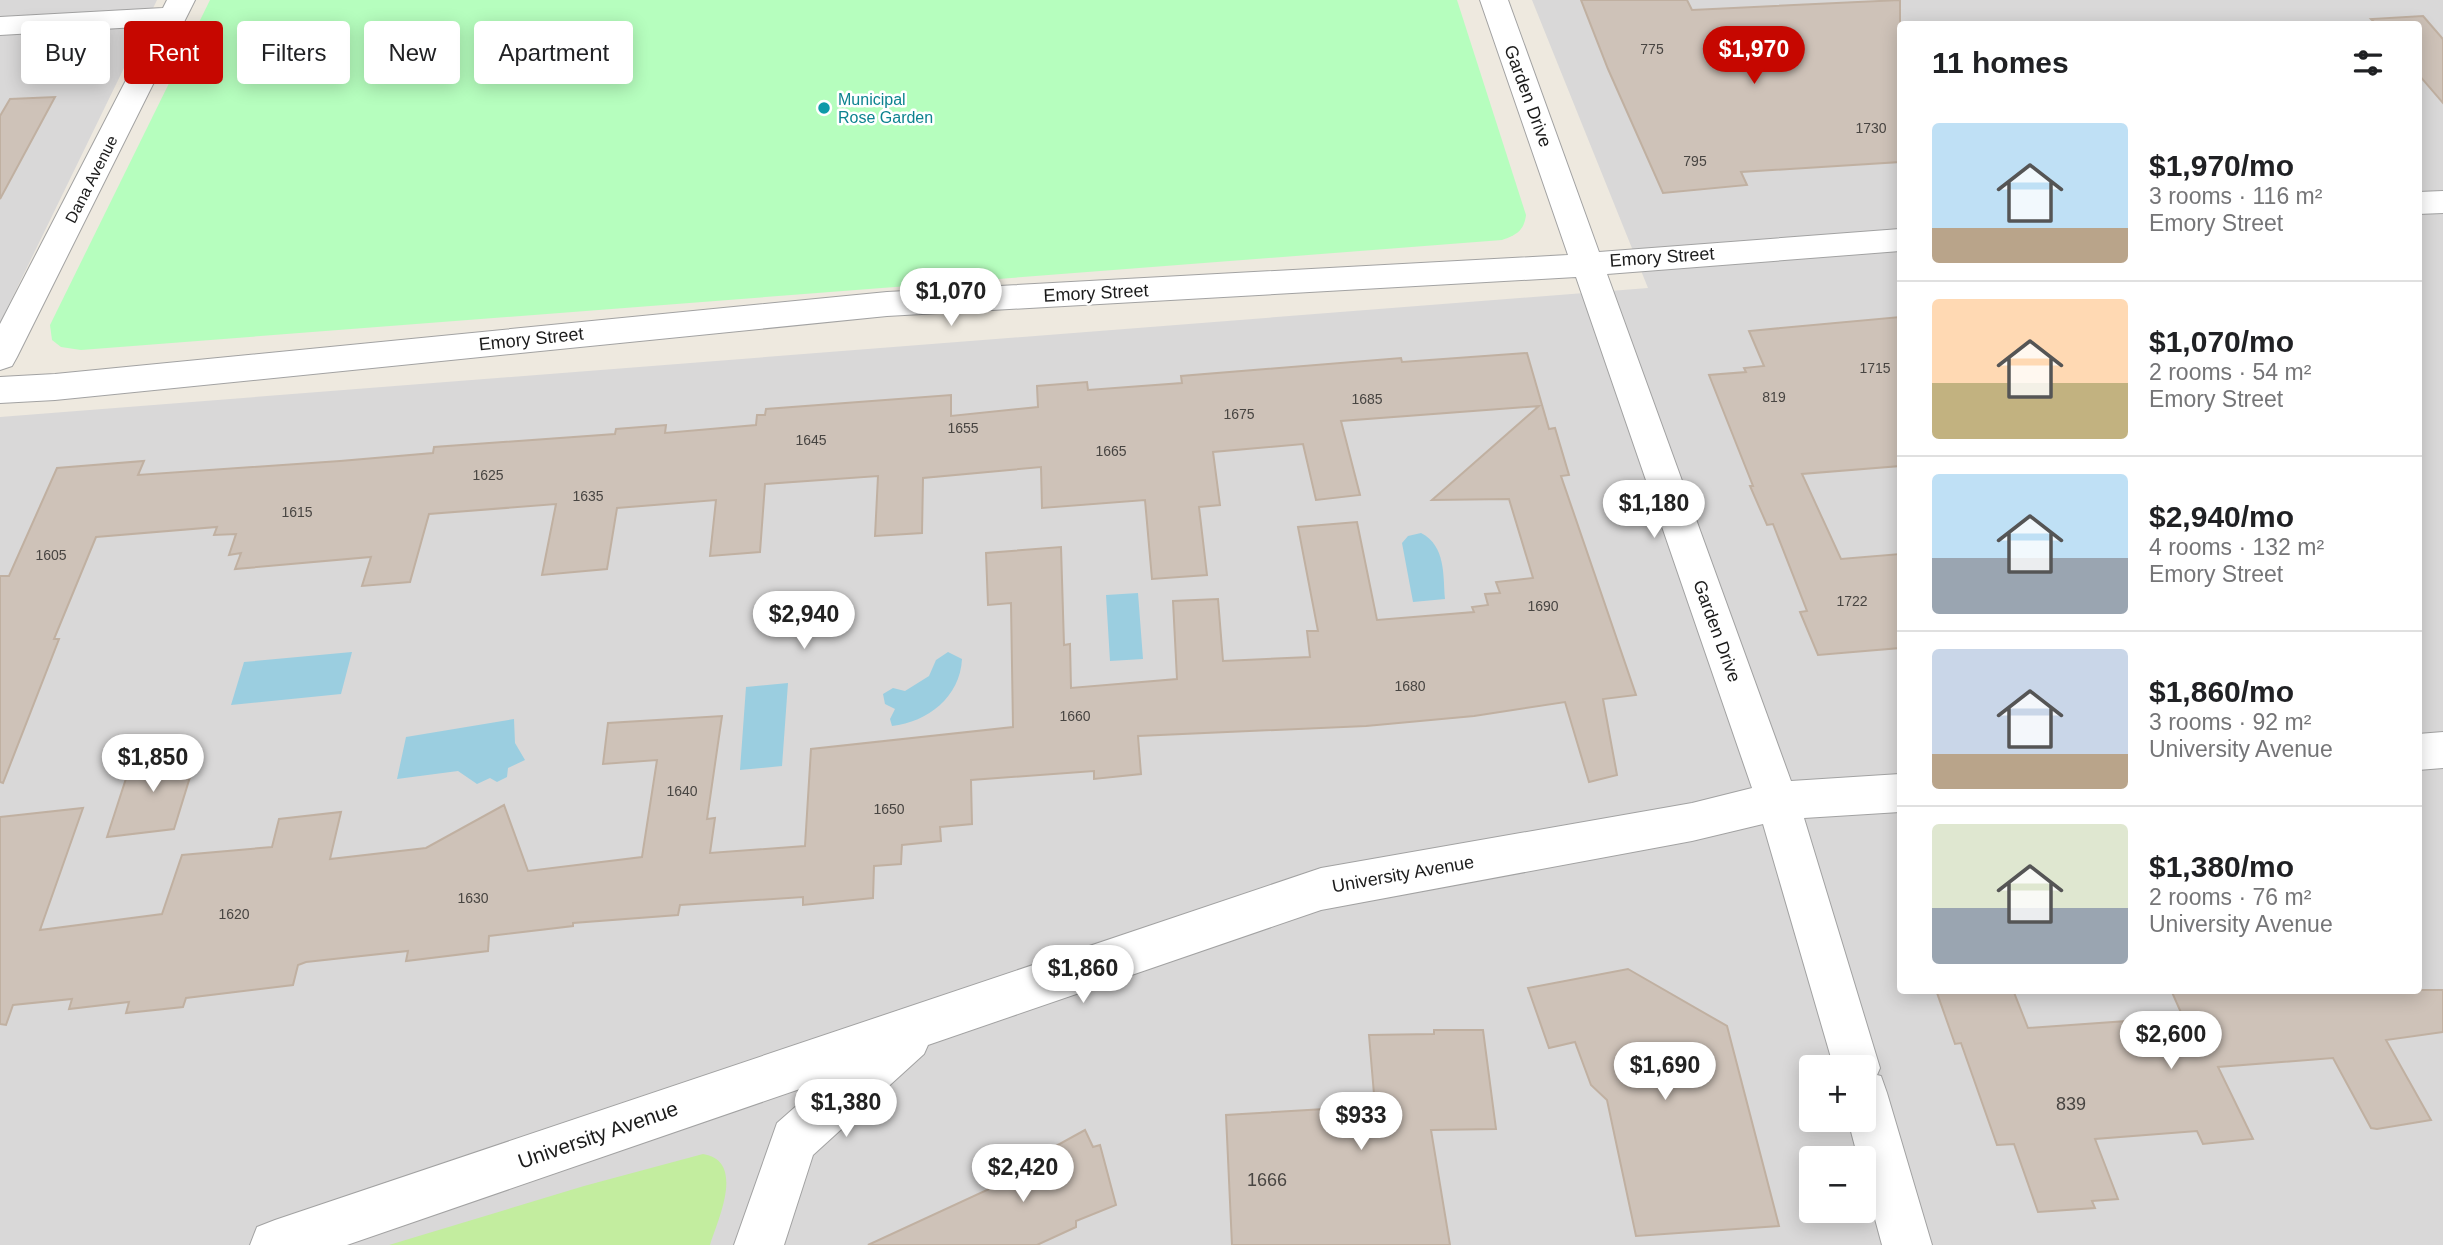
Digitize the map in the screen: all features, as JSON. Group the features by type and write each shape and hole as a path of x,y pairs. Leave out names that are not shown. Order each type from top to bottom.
{"street":[{"name":"Garden Drive","path":"1494,0 1777,802 1804,883 1853,1055"},
{"path":"0,26 177,8"},
{"name":"Dana Avenue","path":"0,357 177,8"},
{"path":"2422,203 2443,202"},
{"name":"Emory Street","path":"0,390 45,388 887,304 1532,269 1897,240"},
{"path":"2422,752 2443,750"},
{"name":"University Avenue","path":"275,1245 1321,889 1692,822 1777,802 1897,793"},
{"name":"University Avenue","path":"759,1245 794,1140 922,1026"},
{"path":"1875,1132 1907,1245"}],"shaded area":[{"path":"0,0 157,0 147,21 124,21 124,68 0,323"},
{"path":"1532,0 2443,0 2443,1245 0,1245 0,417 1648,288"}],"green space":[{"name":"Municipal Rose Garden","path":"210,0 1457,0 1526,215 1518,232 1502,240 81,350 61,347 52,340 50,325 169,84 223,84 223,21 200,21"},
{"path":"703,1154 716,1159 723,1168 726,1179 723,1207 710,1245 389,1245 584,1186"}],"water":[{"path":"1421,533 1435,545 1439,553 1445,599 1413,602 1402,543 1408,536"},
{"path":"1138,593 1143,659 1110,661 1106,595"},
{"path":"352,652 341,694 231,705 244,662"},
{"path":"948,652 962,659 960,673 948,696 940,705 918,719 892,726 890,719 895,709 885,704 883,694 893,688 905,691 929,676 936,660"},
{"path":"788,683 782,766 740,770 746,687"},
{"path":"514,719 515,743 525,760 508,768 507,777 497,782 490,778 477,784 458,771 397,779 406,737"}],"building":[{"path":"1581,0 1687,0 1692,10 1900,0 1900,21 1897,21 1897,162 1741,172 1747,185 1663,193 1608,69"},
{"path":"2423,16 2443,39 2443,103 2422,79 2422,21 2371,19"},
{"path":"55,97 0,199 0,116 10,99"},
{"path":"1897,317 1897,466 1802,474 1841,559 1897,554 1897,648 1818,655 1800,612 1807,611 1773,524 1767,525 1750,486 1753,486 1709,375 1746,372 1744,368 1764,366 1749,331"},
{"path":"1527,353 1549,429 1555,428 1569,475 1561,476 1636,695 1603,699 1617,775 1589,782 1565,702 1474,716 1366,726 1138,736 1141,774 1094,779 1094,771 971,780 972,824 940,827 941,841 902,845 901,864 874,866 873,898 803,905 803,897 680,905 678,915 573,923 573,926 489,936 488,951 406,961 408,951 306,962 298,965 293,985 186,998 183,1007 126,1013 129,1002 69,1009 72,999 13,1005 6,1025 0,1024 0,817 83,808 40,930 162,914 182,855 272,847 279,819 341,812 330,859 426,848 504,805 528,871 642,857 657,760 603,764 608,723 722,716 707,819 715,818 710,853 805,846 811,749 1013,727 1011,603 988,605 986,553 1061,547 1064,645 1070,644 1071,688 1177,679 1173,601 1218,599 1223,661 1310,657 1307,631 1318,631 1298,527 1357,522 1377,620 1474,612 1472,607 1488,605 1485,594 1500,593 1496,582 1533,578 1509,499 1432,500 1539,406 1341,421 1360,495 1316,500 1303,444 1213,452 1220,505 1199,507 1207,575 1152,579 1145,500 1042,508 1041,467 923,478 922,533 875,536 878,476 765,484 760,552 710,556 716,500 617,508 607,569 542,575 556,504 429,514 410,582 362,586 371,557 235,569 241,553 229,555 236,534 214,535 217,527 96,537 54,639 59,639 3,783 0,782 0,576 9,576 57,468 144,461 138,475 340,461 433,453 434,447 615,434 616,429 666,425 665,433 756,425 757,415 765,415 766,409 951,395 951,416 1038,407 1037,386 1087,382 1088,390 1182,383 1181,376 1401,358 1402,362"},
{"path":"198,751 174,829 107,837 133,757"},
{"path":"1628,969 1727,1026 1779,1226 1636,1236 1607,1100 1591,1085 1575,1042 1549,1048 1528,988"},
{"path":"2422,990 2443,990 2443,1032 2386,1040 2431,1120 2371,1128 2333,1058 2218,1067 2253,1139 2203,1144 2197,1131 2095,1139 2118,1199 2092,1201 2095,1208 2038,1212 2014,1144 1997,1145 1961,1043 1955,1044 1937,994 2015,994 2028,1028 2183,1017 2173,994 2422,994"},
{"path":"1434,1030 1483,1030 1496,1129 1431,1130 1450,1245 1232,1245 1226,1115 1375,1106 1369,1035 1434,1034"},
{"path":"1085,1130 1093,1147 1100,1145 1116,1205 1076,1221 1076,1227 1037,1245 868,1245 1043,1164 1043,1153"}],"place":[{"name":"Municipal Rose Garden","path":"824,108"}]}
